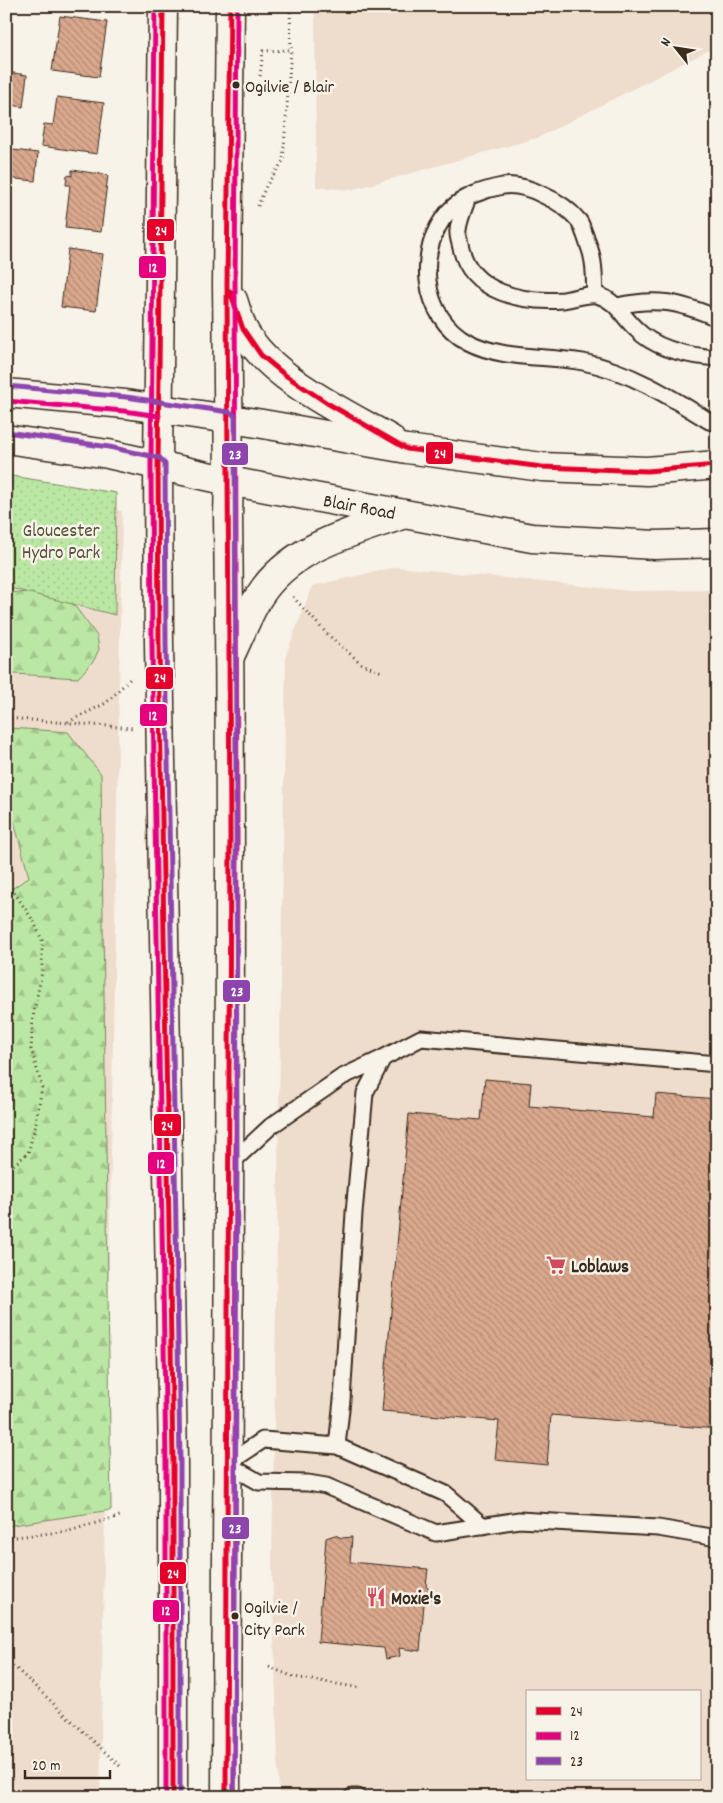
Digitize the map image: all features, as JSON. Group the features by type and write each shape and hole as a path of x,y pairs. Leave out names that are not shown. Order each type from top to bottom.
{"main road":[{"path":"163,6 158,465 160,732 173,1461 173,1797"},
{"path":"226,1797 230,1164 227,284 230,6"},
{"path":"227,284 243,329 261,355 285,375 327,403 407,449"},
{"path":"6,393 125,404 407,449 542,466 647,472 717,465"},
{"name":"Blair Road","path":"6,439 108,454 229,481 532,538 655,545 717,543"},
{"path":"229,659 258,597 287,564 310,549 404,515"}],"lane":[{"path":"595,295 592,257 580,222 557,201 529,188 505,186 468,197 449,210 437,229 428,252 427,282 435,308 448,328 468,342 498,352 583,362 623,373 663,392 709,421 717,423"},
{"path":"468,197 458,231 464,259 478,280 498,291 523,299 563,300 595,295 617,306 637,330 654,341 674,351 697,357 717,358"},
{"path":"617,306 638,301 668,302 691,307 717,318"},
{"path":"230,1164 271,1126 342,1077 421,1038 717,1064"},
{"path":"337,1446 365,1093 382,1058"},
{"path":"483,1526 446,1494 337,1446 263,1440 228,1464 259,1482 308,1483 326,1486 436,1532 483,1526 519,1520 658,1528 717,1538"},
{"path":"352,1797 358,1797"}],"path":[{"path":"256,215 266,186 283,161 292,50 290,6"},
{"path":"259,77 262,51 292,50"},
{"path":"292,596 328,635 362,664 382,672"},
{"path":"68,723 106,703 135,674"},
{"path":"6,718 160,732"},
{"path":"6,880 34,922 42,940 42,972 33,1017 31,1049 42,1087 28,1153 6,1171"},
{"path":"6,1538 70,1531 123,1515"},
{"path":"6,1659 121,1767"},
{"path":"269,1667 294,1677 361,1688"},
{"path":"6,1766 12,1797"}],"shaded area":[{"path":"315,6 717,6 717,46 537,138 351,190 316,187"},
{"path":"6,491 122,511 100,1797 6,1797"},
{"path":"396,567 631,591 717,590 717,1797 279,1797 272,1569 286,655 312,586"}],"green space":[{"name":"Gloucester Hydro Park","path":"6,475 116,493 115,615 6,587"},
{"path":"52,591 74,605 97,636 99,649 94,660 78,678 14,674 6,669 6,593"},
{"path":"10,728 68,732 101,774 111,1510 6,1526 6,893 29,877 12,814"}],"building":[{"path":"60,16 107,22 99,77 52,71"},
{"path":"6,72 27,75 23,107 6,104"},
{"path":"57,97 104,103 97,154 41,146 44,124 53,125"},
{"path":"6,149 38,153 35,181 6,178"},
{"path":"72,170 108,175 101,232 65,228 70,185 66,185 67,175 72,176"},
{"path":"68,249 103,254 96,311 61,307"},
{"name":"Loblaws","path":"485,1079 531,1083 529,1106 654,1117 656,1094 717,1099 717,1429 551,1415 547,1465 495,1460 499,1421 382,1411 409,1114 481,1120"},
{"name":"Moxie's","path":"335,1535 342,1538 352,1537 350,1562 428,1569 426,1586 432,1592 432,1595 429,1602 424,1604 420,1651 399,1648 400,1656 386,1659 384,1648 318,1642 326,1538"}],"transit line":[{"name":"12","path":"155,6 151,465 152,644 166,1461 166,1797"},
{"name":"24","path":"163,6 158,465 159,644 173,1461 173,1797"},
{"name":"24","path":"226,1797 230,835 227,284 230,6"},
{"name":"12","path":"234,1797 237,835 235,284 237,6"},
{"name":"24","path":"230,291 243,329 261,355 285,375 327,403 407,449 542,467 647,471 717,465"},
{"name":"23","path":"7,386 126,397 229,412 235,417 237,1164 234,1797"},
{"name":"12","path":"6,401 124,411 159,416"},
{"name":"23","path":"7,432 109,447 160,458 165,464 166,644 180,1461 180,1797"}],"place":[{"name":"Ogilvie / Blair","path":"236,85"},
{"name":"Loblaws","path":"556,1265"},
{"name":"Moxie's","path":"376,1597"},
{"name":"Ogilvie / City Park","path":"235,1616"}]}
